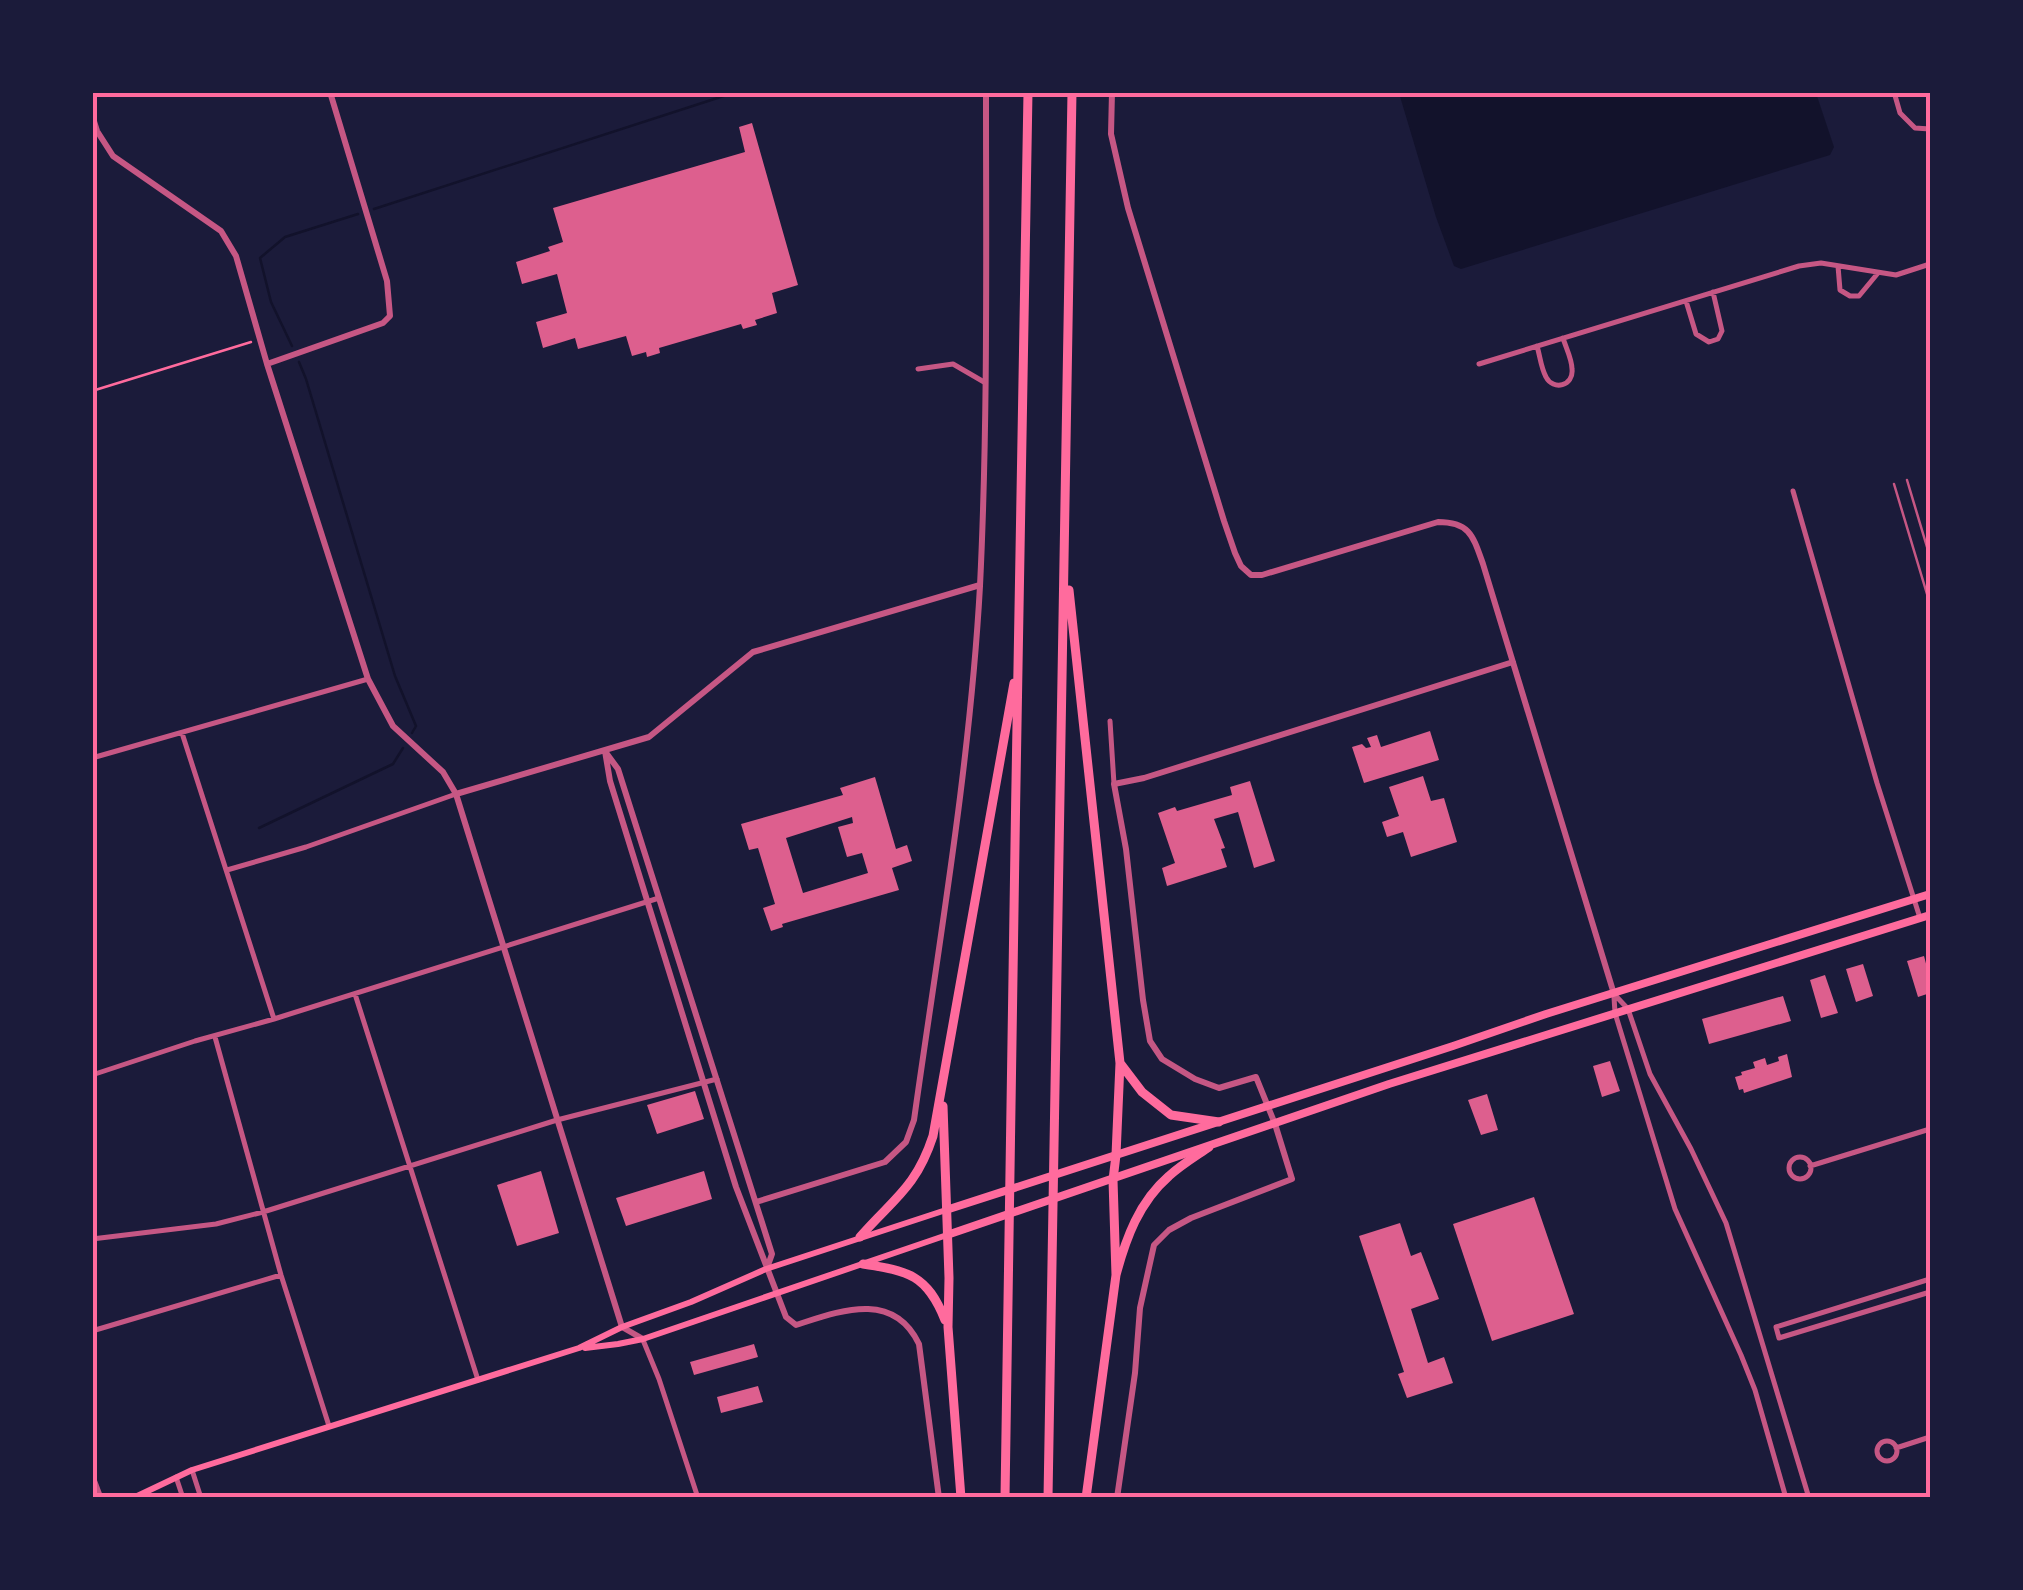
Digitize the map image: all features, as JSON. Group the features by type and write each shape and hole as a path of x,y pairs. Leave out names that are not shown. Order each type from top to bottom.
{"highway":[{"path":"1005,1498 1018,506 1028,92"},
{"path":"1048,1498 1072,92"},
{"path":"1064,552 1120,1062 1113,1180 1116,1275"},
{"path":"860,1237 900,1198 924,1164 933,1136 1018,658"},
{"path":"1120,1062 1142,1092 1171,1115 1219,1122"},
{"path":"942,1091 948,1327 960,1498"},
{"path":"1086,1498 1116,1275 1126,1240 1144,1203 1168,1177 1209,1147"},
{"path":"864,1264 900,1270 924,1284 948,1327"}],"main road":[{"path":"133,1498 192,1470 579,1348 766,1269 860,1237 1930,894"},
{"path":"579,1348 643,1338 1396,1082 1930,914"}],"street":[{"path":"267,364 384,322 390,316 387,281 330,92"},
{"path":"756,1202 884,1162 906,1142 914,1120 954,844 980,585 986,92"},
{"path":"1112,92 1111,134 1128,208 1241,566 1250,575 1262,575 1438,522 1453,522 1473,537 1614,994 1615,1013 1674,1209 1741,1354 1786,1498"},
{"path":"1894,92 1900,113 1914,128 1930,128"},
{"path":"93,121 113,156 221,231 236,256 368,679 393,726 442,772 456,794 622,1327 643,1338 698,1498"},
{"path":"1478,364 1799,266 1821,263 1896,275 1930,264"},
{"path":"1838,266 1840,290 1850,296 1859,296 1878,274"},
{"path":"1686,301 1696,334 1709,342 1718,339 1722,332 1713,292"},
{"path":"1537,346 1547,380 1555,386 1564,385 1571,380 1573,370 1562,338"},
{"path":"918,369 954,364 984,382"},
{"path":"1793,492 1920,918"},
{"path":"227,870 306,847 456,794 650,737 754,652 980,585"},
{"path":"1114,784 1144,778 1513,662"},
{"path":"92,758 368,679"},
{"path":"1110,721 1114,784 1150,1042 1162,1058 1218,1088 1256,1077 1292,1179 1191,1218 1169,1230 1154,1245 1140,1308 1117,1498"},
{"path":"182,733 274,1019"},
{"path":"605,751 618,769 756,1202 772,1254 766,1269"},
{"path":"605,751 610,781 736,1187 786,1317 796,1325 843,1310 864,1309 894,1316 912,1332 918,1344 939,1498"},
{"path":"92,1075 660,898"},
{"path":"355,994 478,1380"},
{"path":"1614,994 1628,1010 1650,1074 1726,1223 1809,1498"},
{"path":"215,1037 328,1426"},
{"path":"1390,1066 1396,1082"},
{"path":"92,1239 216,1224 263,1212 557,1120 717,1079"},
{"path":"1810,1166 1930,1128"},
{"path":"1798,1158 1810,1166 1810,1172 1802,1179 1790,1172 1792,1161 1798,1158"},
{"path":"92,1331 281,1274"},
{"path":"1930,1279 1776,1326 1779,1338 1930,1292"},
{"path":"1896,1448 1930,1437"},
{"path":"1882,1442 1892,1442 1896,1448 1897,1454 1890,1461 1880,1459 1876,1453 1882,1442"},
{"path":"192,1470 201,1498"},
{"path":"92,1474 101,1498"},
{"path":"176,1477 183,1498"}],"lane":[{"path":"1907,480 1930,557"},
{"path":"1894,484 1930,604"}],"path":[{"path":"92,391 252,342"}],"shaded area":[{"path":"1399,93 1816,93 1834,147 1830,155 1461,269 1454,266 1436,217"}],"building":[{"path":"752,123 798,285 772,293 777,313 755,320 757,325 743,329 741,324 659,348 660,353 647,357 646,352 632,356 626,336 578,349 575,338 543,348 536,322 567,313 557,274 522,284 516,262 550,251 548,247 563,242 553,208 745,152 739,127"},
{"path":"1430,731 1439,760 1364,783 1352,747 1371,747 1367,738 1377,735 1381,747"},
{"path":"1423,776 1431,801 1444,798 1457,842 1411,857 1403,832 1387,837 1382,822 1399,816 1389,787"},
{"path":"875,777 896,849 907,845 912,861 892,868 899,890 782,924 783,927 771,931 763,908 775,904 758,848 749,850 741,824 843,795 840,788","holes":["852,817 853,823 838,827 847,857 862,853 868,873 803,893 786,838"]},
{"path":"1250,781 1275,861 1254,868 1238,812 1214,819 1225,848 1221,849 1227,867 1167,886 1162,868 1175,863 1158,813 1232,795 1230,787"},
{"path":"1924,956 1930,993 1918,997 1907,961"},
{"path":"1863,964 1873,996 1856,1002 1846,969"},
{"path":"1825,975 1838,1013 1821,1018 1810,980"},
{"path":"1783,996 1791,1021 1709,1044 1702,1019"},
{"path":"1787,1054 1792,1077 1744,1093 1739,1090 1735,1077 1755,1068 1753,1062 1765,1058 1767,1065"},
{"path":"1610,1061 1620,1091 1602,1097 1593,1066"},
{"path":"695,1091 704,1119 657,1134 647,1105"},
{"path":"1487,1094 1498,1130 1481,1135 1468,1100"},
{"path":"541,1171 559,1233 517,1246 497,1185"},
{"path":"704,1171 712,1199 626,1226 616,1198"},
{"path":"1534,1197 1574,1314 1492,1341 1453,1224"},
{"path":"1400,1223 1411,1256 1421,1252 1439,1299 1411,1309 1428,1363 1444,1357 1453,1383 1407,1398 1398,1374 1404,1372 1359,1236"},
{"path":"754,1344 758,1357 694,1375 690,1362"},
{"path":"758,1386 763,1402 721,1413 717,1397"}],"waterway":[{"path":"374,209 736,92"},
{"path":"292,346 271,302 260,258 285,237 358,214"},
{"path":"299,362 395,676 416,726 412,733"},
{"path":"259,828 393,764 403,748"}]}
